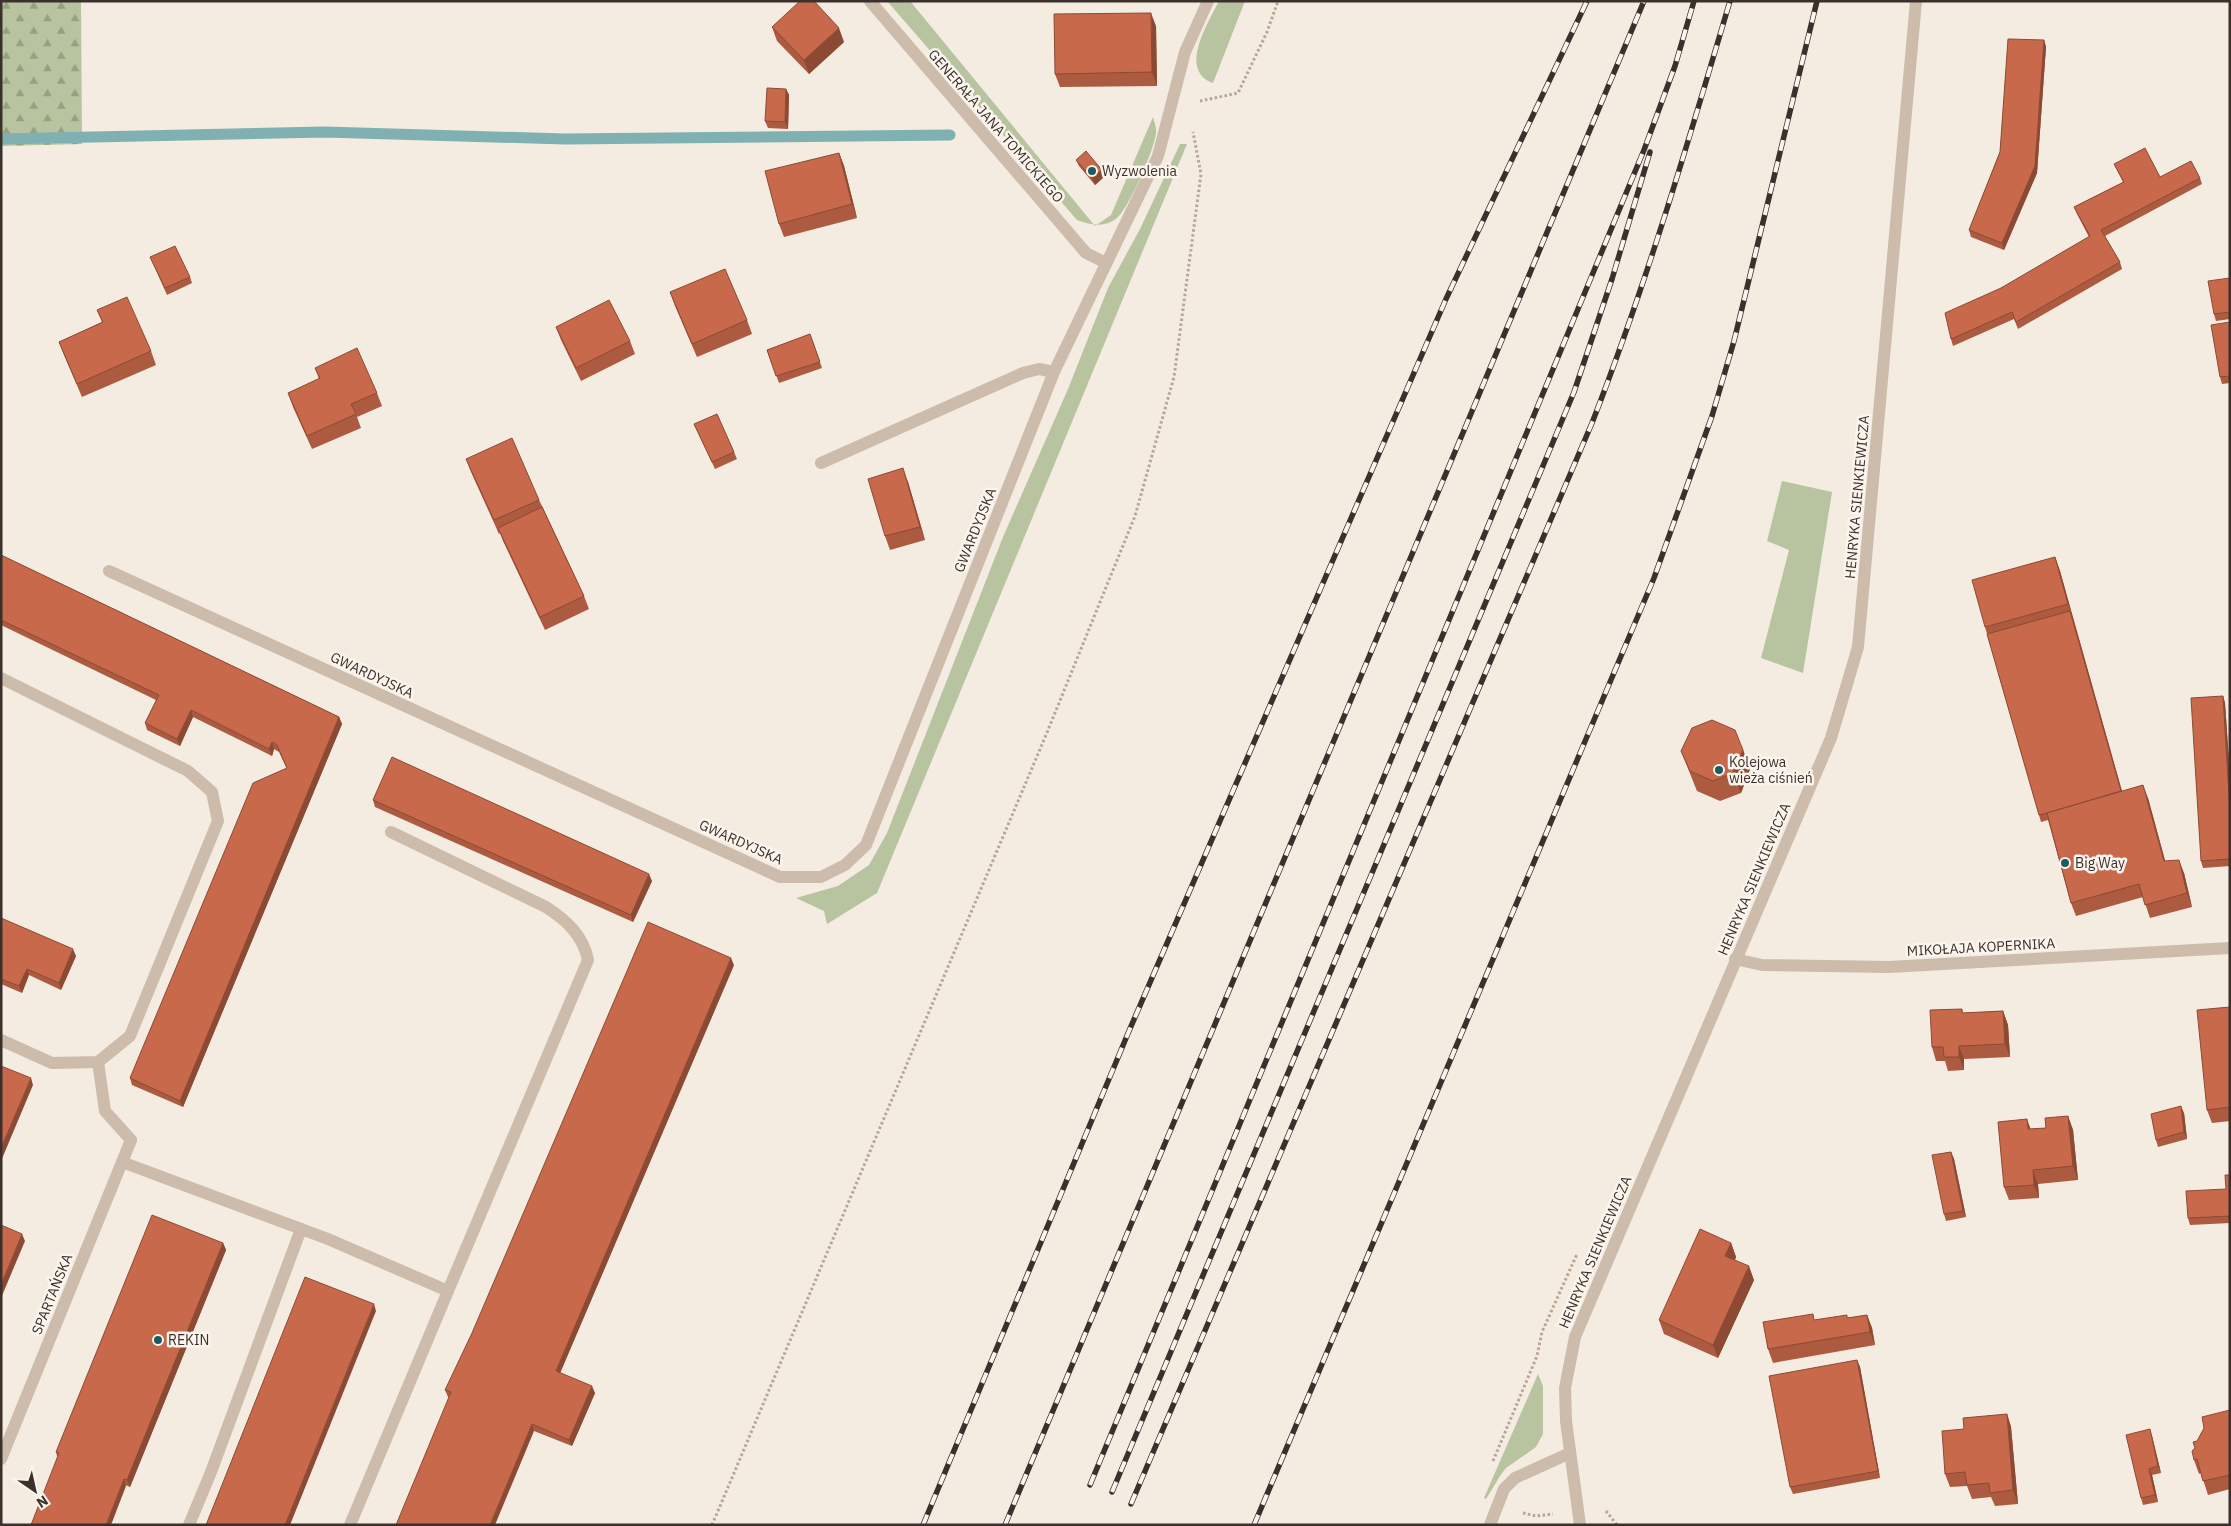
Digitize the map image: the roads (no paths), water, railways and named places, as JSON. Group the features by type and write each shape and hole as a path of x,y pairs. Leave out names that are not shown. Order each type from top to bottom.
{"street":[{"name":"GENERAŁA JANA TOMICKIEGO","path":"870,1 1086,253 1106,262"},
{"name":"GWARDYJSKA","path":"109,571 780,877 821,877 845,865 866,845 1054,372 1158,156 1184,52 1208,1"},
{"name":"HENRYKA SIENKIEWICZA","path":"1580,1525 1566,1421 1565,1388 1575,1338 1735,959 1831,738 1858,647 1867,569 1916,1"},
{"path":"821,463 1023,373 1039,369 1054,372"},
{"path":"1,678 188,771 212,792 218,821 130,1036 98,1062 52,1063 1,1040"},
{"path":"350,1525 588,960 585,944 565,919 546,907 391,832"},
{"name":"MIKOŁAJA KOPERNIKA","path":"1735,959 1762,965 1889,967 2230,948"},
{"name":"SPARTAŃSKA","path":"1,1459 131,1140 105,1111 98,1062"},
{"path":"122,1162 301,1229 448,1291"},
{"path":"189,1525 211,1472 301,1229"},
{"path":"1490,1525 1504,1489 1515,1478 1570,1453"}],"waterway":[{"path":"1,139 325,132 565,139 950,135"}],"railway":[{"path":"923,1525 1129,1031 1446,299 1587,1"},
{"path":"1005,1525 1644,1"},
{"path":"1090,1485 1644,150 1675,66 1694,1"},
{"path":"1131,1504 1592,423 1648,266 1730,1"},
{"path":"1254,1525 1654,578 1712,416 1734,341 1817,1"},
{"path":"1112,1492 1574,392 1612,279 1650,152"}],"place":[{"name":"Wyzwolenia","path":"1092,171"},
{"name":"Kolejowa wieża ciśnień","path":"1719,770"},
{"name":"Big Way","path":"2065,863"},
{"name":"REKIN","path":"158,1340"}]}
